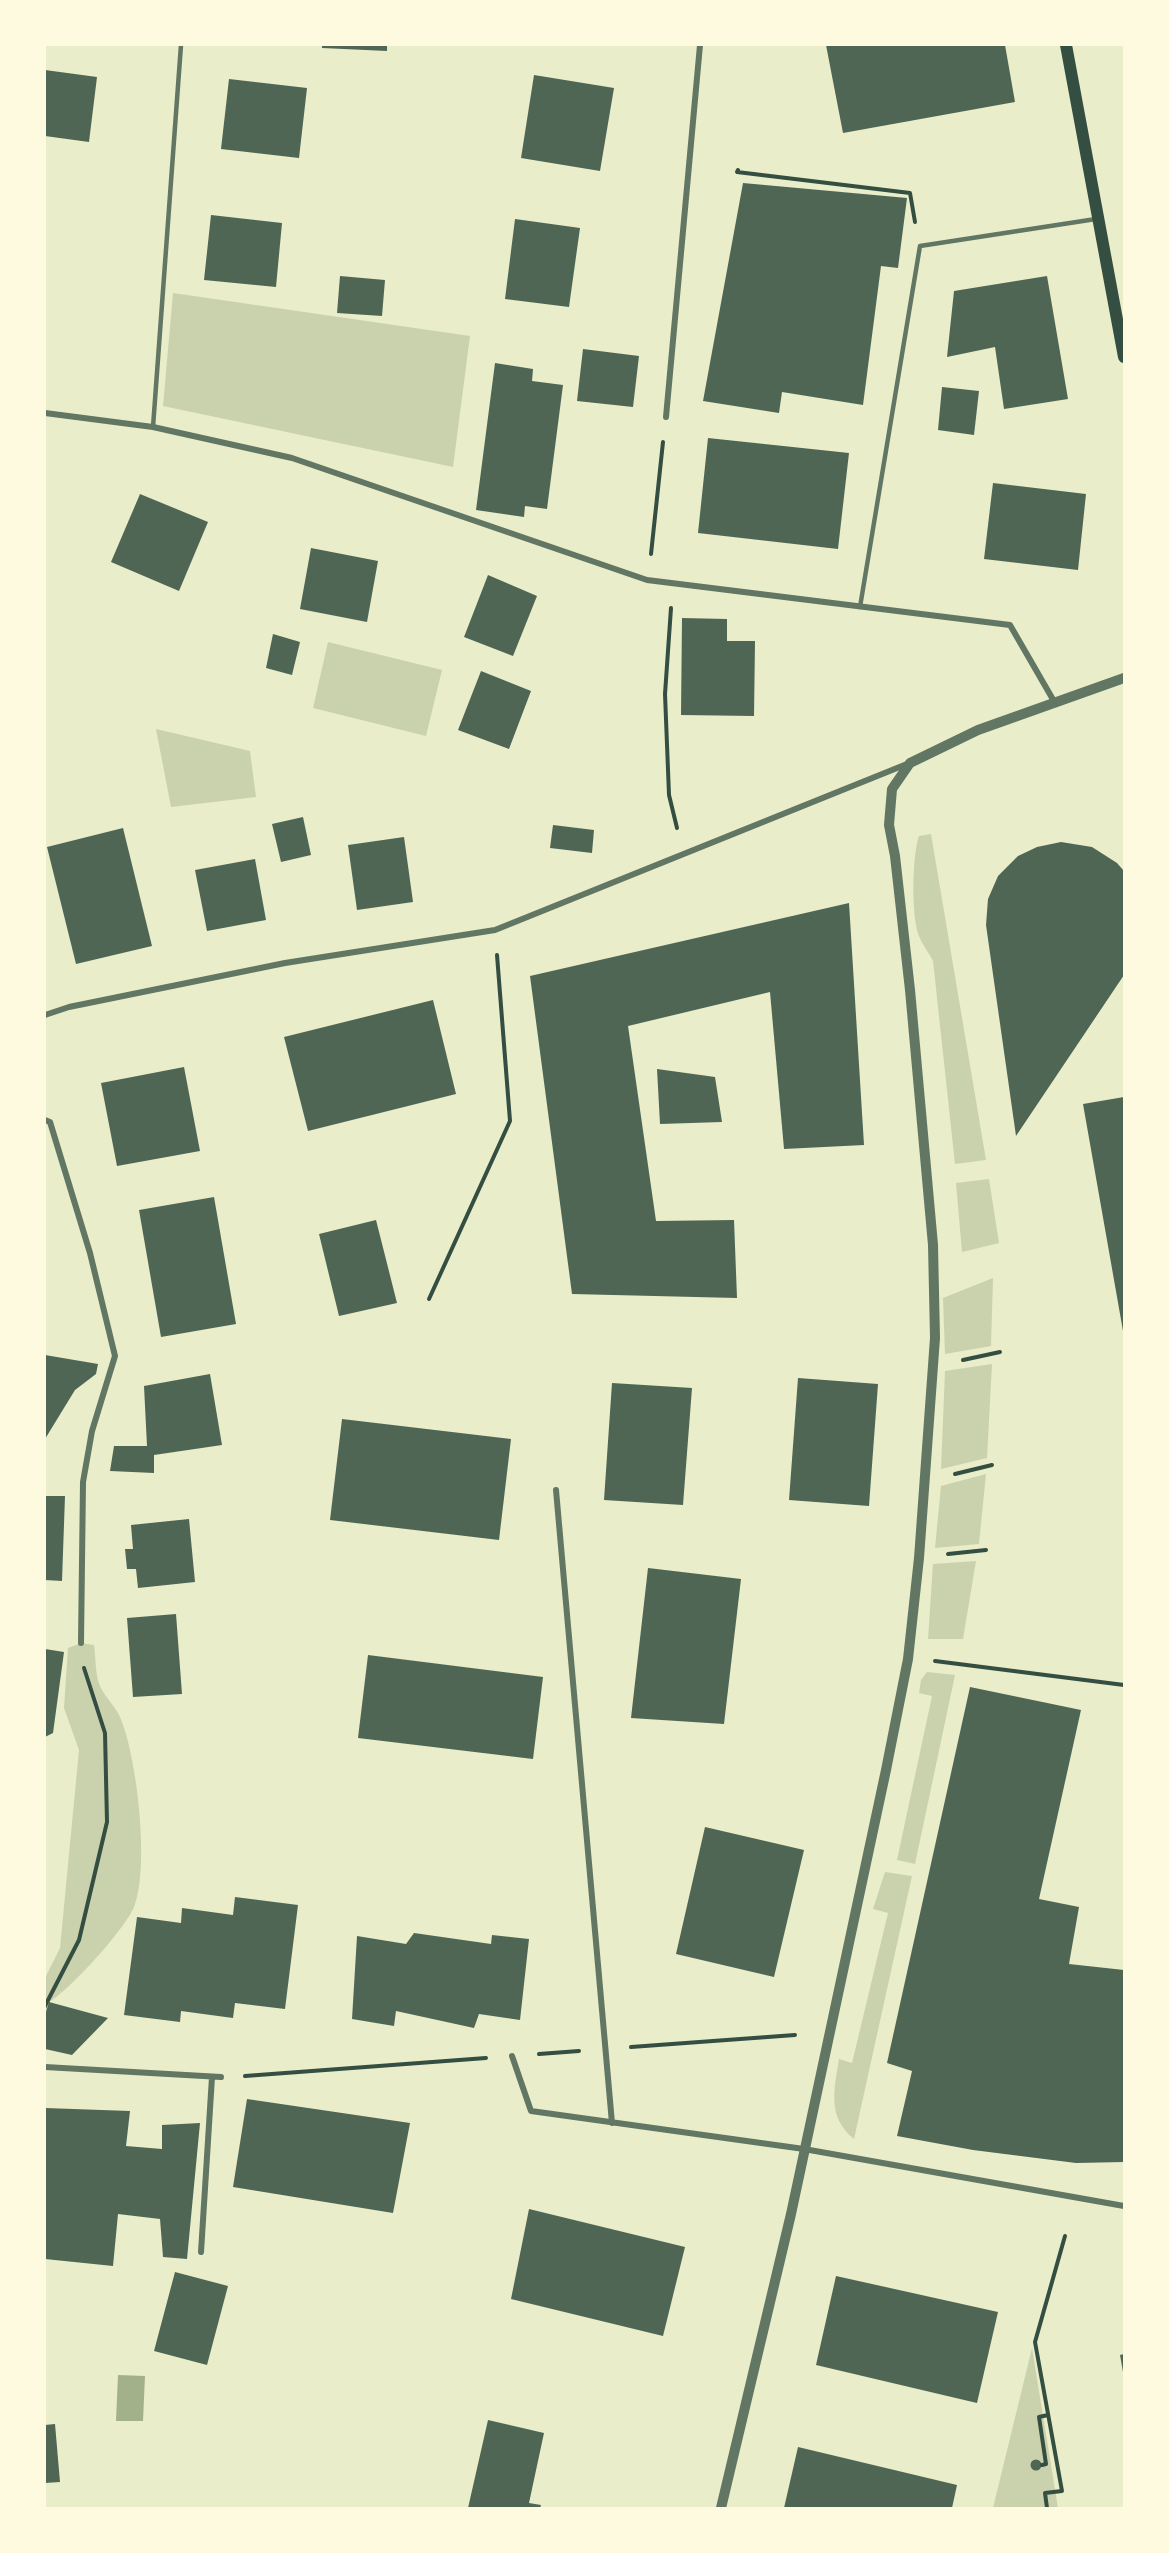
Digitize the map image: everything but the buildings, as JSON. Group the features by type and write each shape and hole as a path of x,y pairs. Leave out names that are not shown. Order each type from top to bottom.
{"main road":[{"path":"1066,45 1124,357"}],"street":[{"path":"666,417 700,45"},
{"path":"45,413 153,427 292,458 647,580 1010,626 1055,703"},
{"path":"45,1015 69,1007 285,963 495,930 910,763 978,730 1124,678"},
{"path":"721,2508 804,2149 908,1659 919,1558 933,1366 933,1245 910,990 895,856 889,825 892,789 910,763"},
{"path":"45,1120 50,1122 90,1253 115,1356 92,1431 82,1482 81,1643"},
{"path":"556,1490 612,2123"},
{"path":"512,2056 531,2111 804,2149 1124,2206"},
{"path":"45,2067 221,2078"},
{"path":"201,2252 212,2077"}],"lane":[{"path":"153,427 181,45"},
{"path":"860,607 920,246 1098,219"}],"path":[{"path":"738,170 737,172 910,193"},
{"path":"655,527 663,442"},
{"path":"673,583 665,694 669,795 675,824"},
{"path":"429,1299 510,1121 495,930"},
{"path":"933,1366 999,1352"},
{"path":"925,1482 992,1465"},
{"path":"919,1558 986,1550"},
{"path":"908,1659 966,1664 1124,1685"},
{"path":"45,2006 79,1940 106,1822 105,1732 86,1680"},
{"path":"221,2078 795,2035"},
{"path":"1047,2508 1045,2493 1062,2490 1035,2342 1065,2236"},
{"path":"1048,2415 1039,2417 1044,2464 1056,2462"}],"shaded area":[{"path":"173,293 470,336 453,467 163,406"},
{"path":"328,642 442,670 426,736 313,708"},
{"path":"156,729 250,751 256,797 171,807"},
{"path":"931,834 986,1160 955,1164 933,961 919,936 915,915 913,886 917,845 919,836"},
{"path":"989,1179 999,1243 962,1252 956,1183"},
{"path":"993,1278 991,1346 945,1354 943,1298"},
{"path":"992,1364 987,1458 941,1469 945,1371"},
{"path":"986,1474 979,1544 935,1548 941,1486"},
{"path":"976,1561 963,1639 928,1639 933,1564"},
{"path":"81,1643 94,1645 98,1682 120,1717 132,1758 141,1840 139,1889 129,1917 109,1944 70,1985 49,2002 45,2015 45,1978 60,1948 79,1750 64,1708 68,1648"},
{"path":"927,1672 955,1675 915,1864 897,1860 932,1696 919,1693 921,1680"},
{"path":"885,1872 912,1876 854,2139 845,2131 836,2112 835,2081 839,2059 852,2063 888,1913 873,1909"},
{"path":"1032,2348 1058,2508 993,2508"},
{"path":"118,2375 145,2376 143,2421 116,2421"}]}
